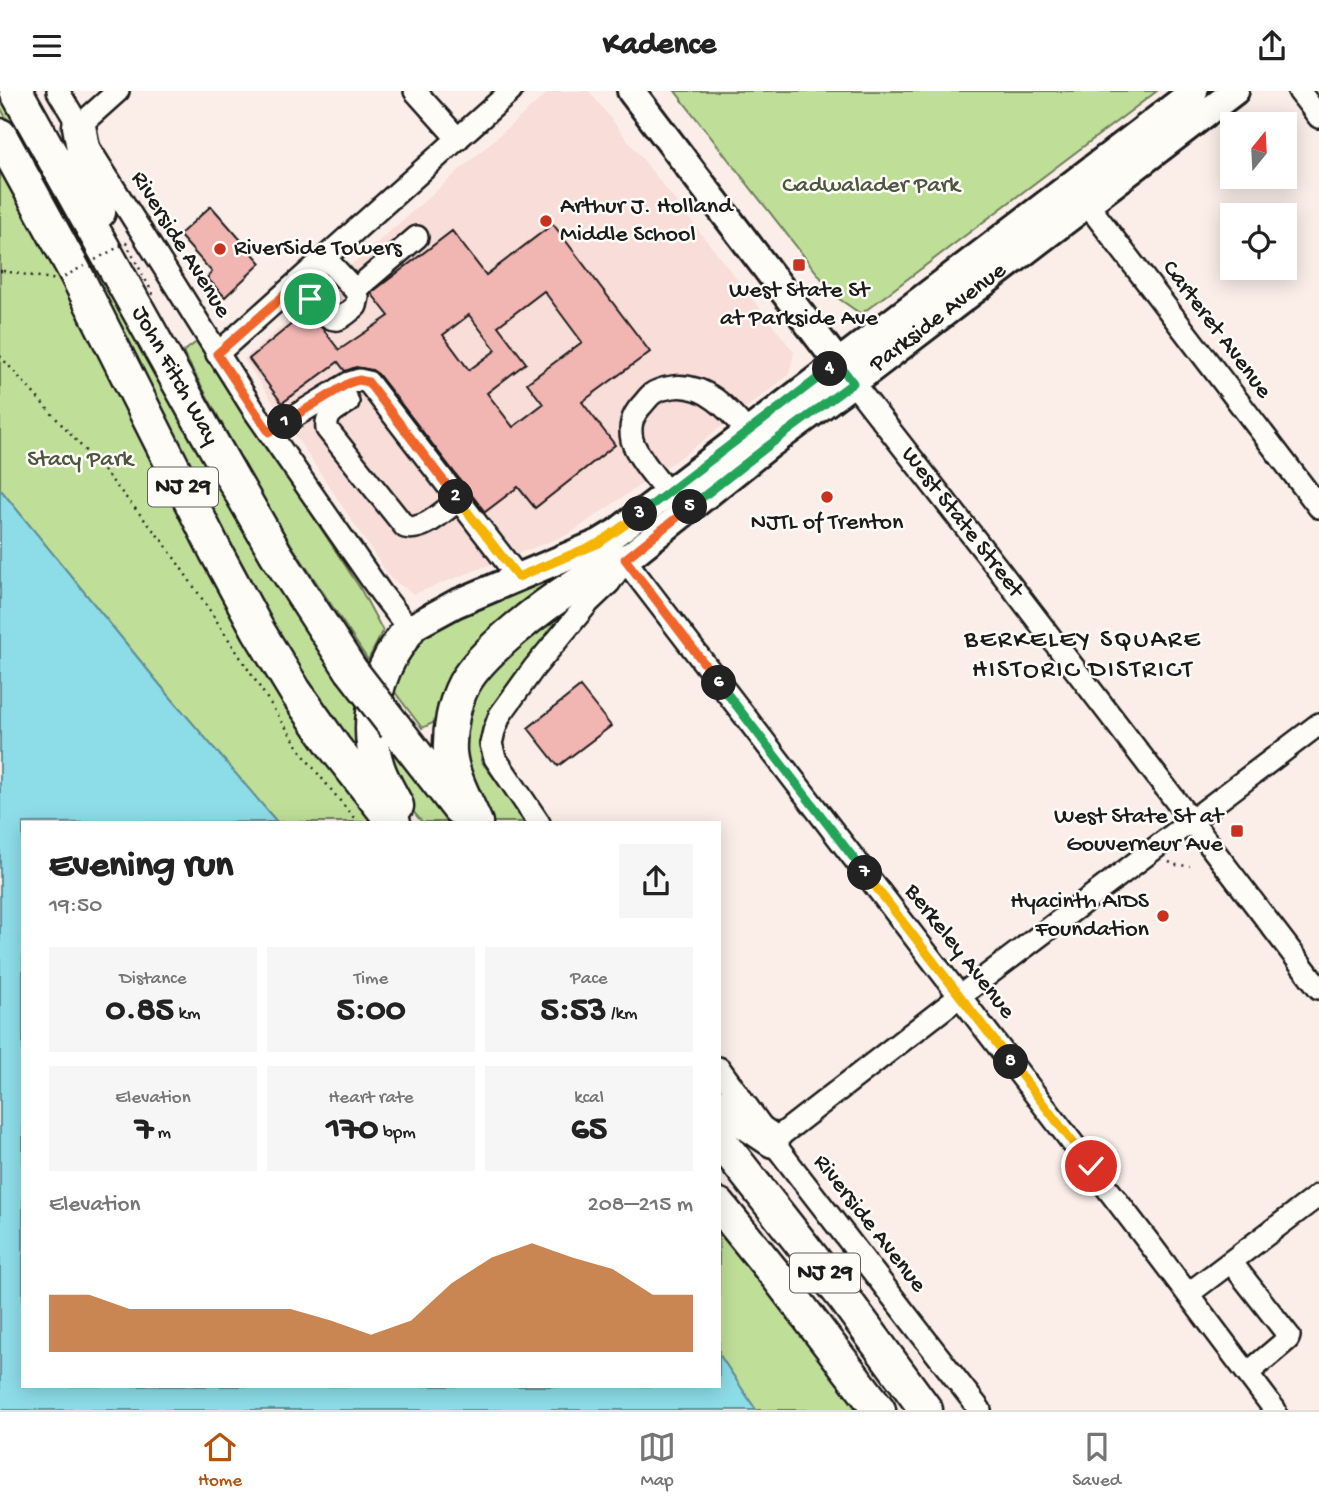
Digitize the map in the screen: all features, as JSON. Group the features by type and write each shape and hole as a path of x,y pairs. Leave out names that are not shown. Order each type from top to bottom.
{"highway":[{"name":"John Fitch Way","path":"16,91 276,554 351,670 468,821"},
{"path":"79,126 91,194 146,323"},
{"name":"John Fitch Way","path":"0,135 74,270 258,630 295,691 335,748 392,821"},
{"path":"475,821 450,754 452,720 464,684 490,652 536,614 576,585 625,559"},
{"path":"407,821 379,769 373,747 371,720 381,678 391,655 409,629"},
{"path":"721,1106 773,1141"},
{"name":"NJ 29","path":"721,1142 844,1298 926,1410"},
{"name":"NJ 29","path":"721,1207 879,1410"}],"main road":[{"name":"West State Street","path":"631,91 845,373"},
{"name":"Parkside Avenue","path":"1080,194 1194,91"},
{"name":"Parkside Avenue","path":"625,559 768,446 845,373 1080,194 1235,91"},
{"name":"Parkside Avenue","path":"409,629 455,604 599,543 747,432 845,373"}],"street":[{"name":"Riverside Avenue","path":"58,91 87,145 217,354 381,593 409,629"},
{"path":"79,126 118,91"},
{"path":"415,91 458,139"},
{"path":"217,354 511,91"},
{"path":"1298,91 1319,117"},
{"name":"Carteret Avenue","path":"1080,194 1319,507"},
{"path":"355,290 417,237"},
{"path":"297,284 324,315 332,319 338,320 356,306 358,297 355,290 325,258"},
{"name":"West State Street","path":"845,373 1319,988"},
{"path":"269,432 339,389 359,380 368,382 518,577"},
{"path":"668,493 632,440 632,416 653,393 669,387 683,386 704,392 737,419 747,432"},
{"path":"339,389 348,402 329,414 327,429 405,527 412,529 423,526 458,500"},
{"name":"Parkside Avenue","path":"538,821 495,758 491,744 494,731 500,715 534,668 588,603 609,583 625,559"},
{"name":"Berkeley Avenue","path":"625,559 1275,1410"},
{"path":"773,1141 1319,724"},
{"name":"Riverside Avenue","path":"721,1071 980,1410"},
{"path":"1188,1294 1319,1195"},
{"path":"1231,1262 1289,1336 1248,1373"}],"path":[{"path":"1,271 58,280 126,243 153,293 157,291"},
{"path":"0,356 164,543 307,761 356,821"},
{"path":"1163,859 1175,865 1190,866"}],"shaded area":[{"name":"Arthur J. Holland Middle School","path":"550,91 589,91 794,352 789,375 688,452 569,534 414,594 391,579 244,359"}],"green space":[{"path":"0,91 357,701 356,751 285,647 236,562 89,269 0,107"},
{"name":"Cadwalader Park","path":"675,91 1157,91 861,314 835,296"},
{"name":"Stacy Park","path":"0,137 216,552 403,821 276,821 160,685 0,489"},
{"path":"198,341 360,588 383,631 368,660 273,517 183,352"},
{"path":"586,560 462,661 433,723 422,728 388,683 418,636 465,608"},
{"path":"588,587 561,617 496,702 482,734 481,761 526,821 492,821 465,769 462,727 472,688 509,643"},
{"path":"381,735 449,821 421,821 398,794"},
{"path":"721,1208 879,1410 756,1410 721,1357"}],"water":[{"path":"0,489 160,685 276,821 21,821 21,1388 721,1388 721,1357 756,1410 0,1410"}],"building":[{"name":"RiverSide Towers","path":"211,206 261,263 225,297 207,278 212,272 179,235"},
{"path":"553,224 650,352 582,402 615,445 535,508 518,487 485,512 378,374 372,370 356,367 345,371 338,362 282,403 249,359 305,313 322,328 339,350 389,316 371,293 452,231 486,275","holes":["544,291 582,342 527,383 543,404 513,427 487,393 526,363 498,326","469,315 496,350 469,370 443,335"]},
{"path":"580,687 611,726 558,766 528,728"}],"place":[{"name":"Arthur J. Holland Middle School","path":"546,221"},
{"name":"RiverSide Towers","path":"220,249"},
{"name":"West State St at Parkside Ave","path":"799,265"},
{"name":"NJTL of Trenton","path":"827,497"},
{"name":"West State St at Gouverneur Ave","path":"1237,831"},
{"name":"Hyacinth AIDS Foundation","path":"1163,916"}],"district":[{"name":"BERKELEY SQUARE HISTORIC DISTRICT","path":"1083,656"}],"route":[{"path":"310,299 297,284 217,354 269,432 349,383 359,380 368,382 518,577 599,543 617,531 838,363 853,383 721,482 625,559 1091,1166"}]}
